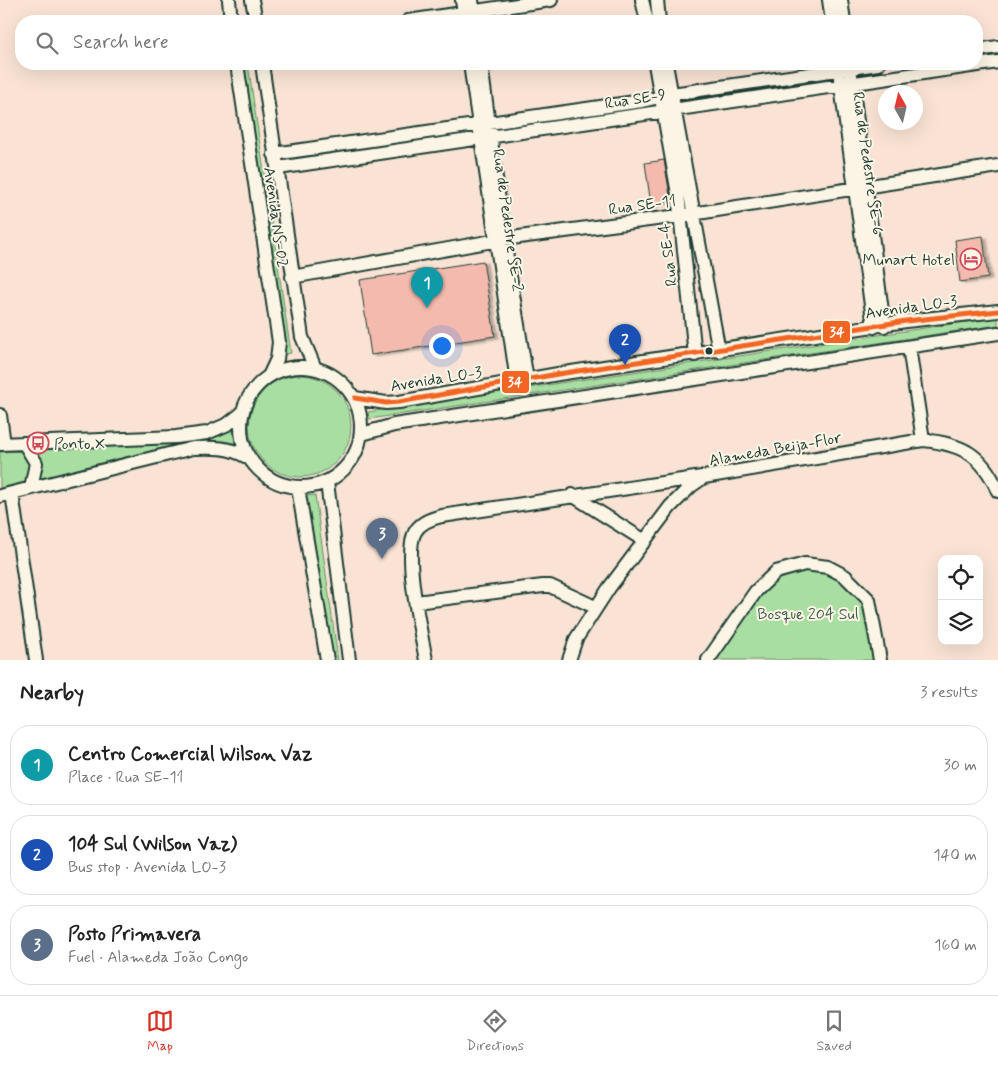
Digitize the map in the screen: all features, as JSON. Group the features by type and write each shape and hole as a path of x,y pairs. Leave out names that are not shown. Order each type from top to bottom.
{"street":[{"path":"228,0 231,15"},
{"path":"252,0 255,15"},
{"path":"445,15 551,0"},
{"path":"642,0 646,15"},
{"path":"657,0 658,15"},
{"path":"829,0 831,15"},
{"path":"841,0 843,15"},
{"path":"983,49 998,47"},
{"name":"Rua SE-9","path":"983,64 998,62"},
{"name":"Avenida NS-02","path":"238,70 279,342 277,360 270,374"},
{"name":"Avenida NS-02","path":"263,70 302,337 315,368"},
{"name":"Rua de Pedestre SE-2","path":"471,70 484,123"},
{"name":"Rua de Pedestre SE-2","path":"481,70 485,137 499,240 522,380"},
{"name":"Rua SE-4","path":"657,70 666,95 694,213 719,351"},
{"name":"Rua SE-4","path":"666,70 666,95"},
{"name":"Rua SE-9","path":"274,154 819,70"},
{"name":"Rua de Pedestre SE-6","path":"845,70 879,326"},
{"name":"Rua SE-9","path":"278,168 669,109 945,70"},
{"name":"Rua SE-4","path":"669,109 695,355"},
{"name":"Rua SE-11","path":"292,277 499,240 679,216 998,166"},
{"name":"Avenida LO-3","path":"354,398 386,404 522,380 879,326 998,311"},
{"path":"362,434 394,425 998,333"},
{"path":"909,347 923,440"},
{"path":"292,367 315,368 331,374 344,384 354,398 361,416 362,434 356,453 344,470 327,482 313,487 298,488 278,483 260,473 248,457 242,443 240,429 241,414 247,398 257,385 270,374 292,367"},
{"path":"0,415 2,444 176,437 207,433 228,424 241,414"},
{"name":"Alameda Beija-Flor","path":"569,660 576,639 595,607 670,507 691,486 704,477 923,440 949,444 967,451 982,462 998,491"},
{"path":"24,443 36,463 31,488"},
{"path":"36,660 6,495 193,448 219,446 248,457"},
{"path":"426,660 416,602 412,559 415,531 423,524 442,516 572,495 704,477"},
{"path":"327,482 349,660"},
{"path":"298,488 327,660"},
{"path":"572,495 645,541"},
{"path":"708,660 756,590 776,572 805,564 828,567 845,576 869,600 880,660"},
{"path":"416,602 550,586 595,607"}],"green space":[{"path":"243,70 249,70 291,353 286,354"},
{"path":"998,317 998,325 369,419 368,412"},
{"path":"300,375 320,379 336,390 347,406 351,426 347,446 336,462 320,473 300,477 280,473 264,462 253,446 249,426 253,406 264,390 280,379"},
{"path":"233,427 235,443 210,443 161,450 111,460 38,479 42,465 35,450 158,443"},
{"path":"23,451 32,465 30,481 0,488 0,452"},
{"path":"315,495 338,660 332,660 306,496"},
{"name":"Bosque 204 Sul","path":"828,567 869,600 880,660 708,660 776,572"}],"building":[{"path":"664,160 671,201 651,205 645,163"},
{"name":"Munart Hotel","path":"983,236 988,278 960,282 955,240"},
{"path":"483,261 495,336 371,355 360,280"}],"transit line":[{"name":"34","path":"355,398 386,403 399,402 558,374 906,321 998,311"}],"place":[{"name":"Munart Hotel","path":"971,259"},
{"name":"Centro Comercial Wilson Vaz","path":"427,308"},
{"name":"104 Sul (Wilson Vaz)","path":"625,365"},
{"name":"Ponto X","path":"38,443"},
{"name":"Posto Primavera","path":"382,559"}]}
